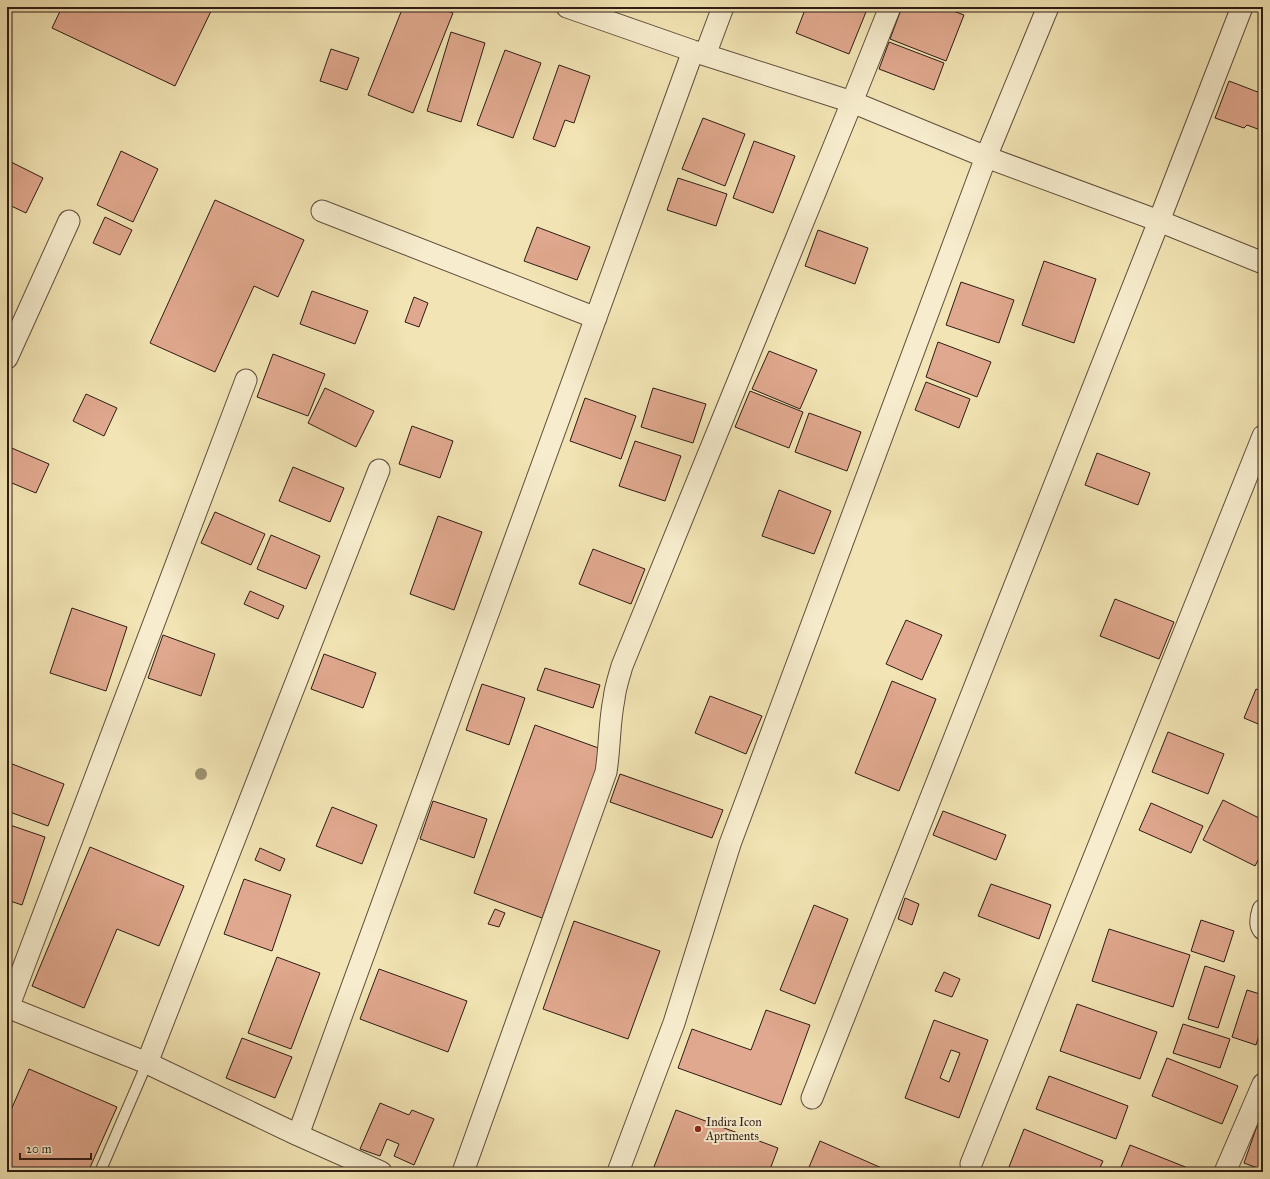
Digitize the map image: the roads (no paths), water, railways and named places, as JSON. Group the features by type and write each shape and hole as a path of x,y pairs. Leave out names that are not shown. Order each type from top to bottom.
{"street":[{"path":"567,7 699,53 852,102 986,157 1159,221 1263,263"},
{"path":"298,1135 596,318 699,53 723,7"},
{"path":"464,1172 606,772 610,748 614,697 622,666 890,7"},
{"path":"618,1172 674,1023 730,844 986,157 1048,7"},
{"path":"812,1098 1159,221 1242,7"},
{"path":"322,211 596,318"},
{"path":"7,358 68,221"},
{"path":"246,380 8,1007 147,1063 298,1135 381,1172"},
{"path":"971,1164 1263,436"},
{"path":"147,1063 379,470"},
{"path":"1263,910 1261,915 1261,926 1263,929"},
{"path":"1225,1172 1258,1108 1263,1084"}],"lane":[{"path":"100,1172 147,1063"}],"place":[{"name":"Indira Icon Aprtments","path":"698,1129"}]}
